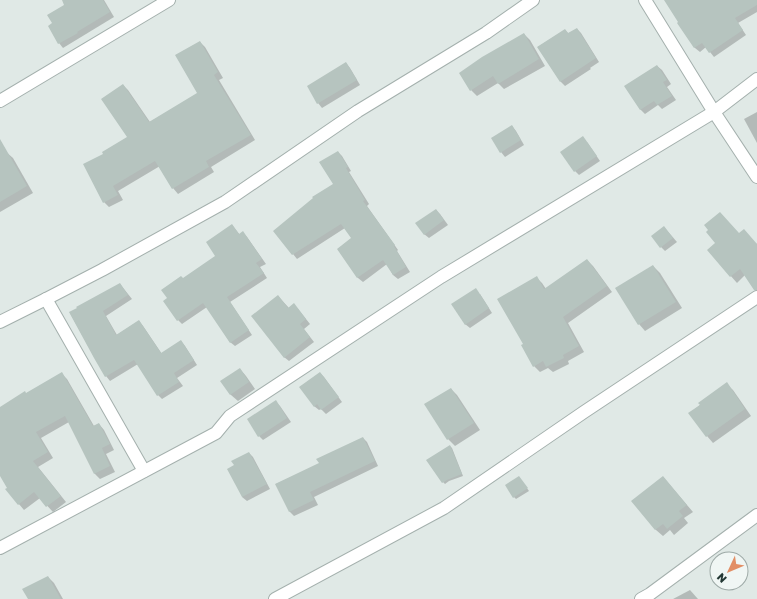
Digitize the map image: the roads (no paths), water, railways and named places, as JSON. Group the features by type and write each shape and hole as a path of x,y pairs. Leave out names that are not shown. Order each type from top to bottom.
{"street":[{"path":"0,100 169,0"},
{"path":"0,322 102,270 225,202 358,111 486,33 533,0"},
{"path":"645,0 714,112 757,177"},
{"path":"0,548 216,433 230,416 441,277 714,112 757,79"},
{"path":"275,599 444,508 584,412 757,297"},
{"path":"46,299 144,471"},
{"path":"648,597 757,516"}]}
